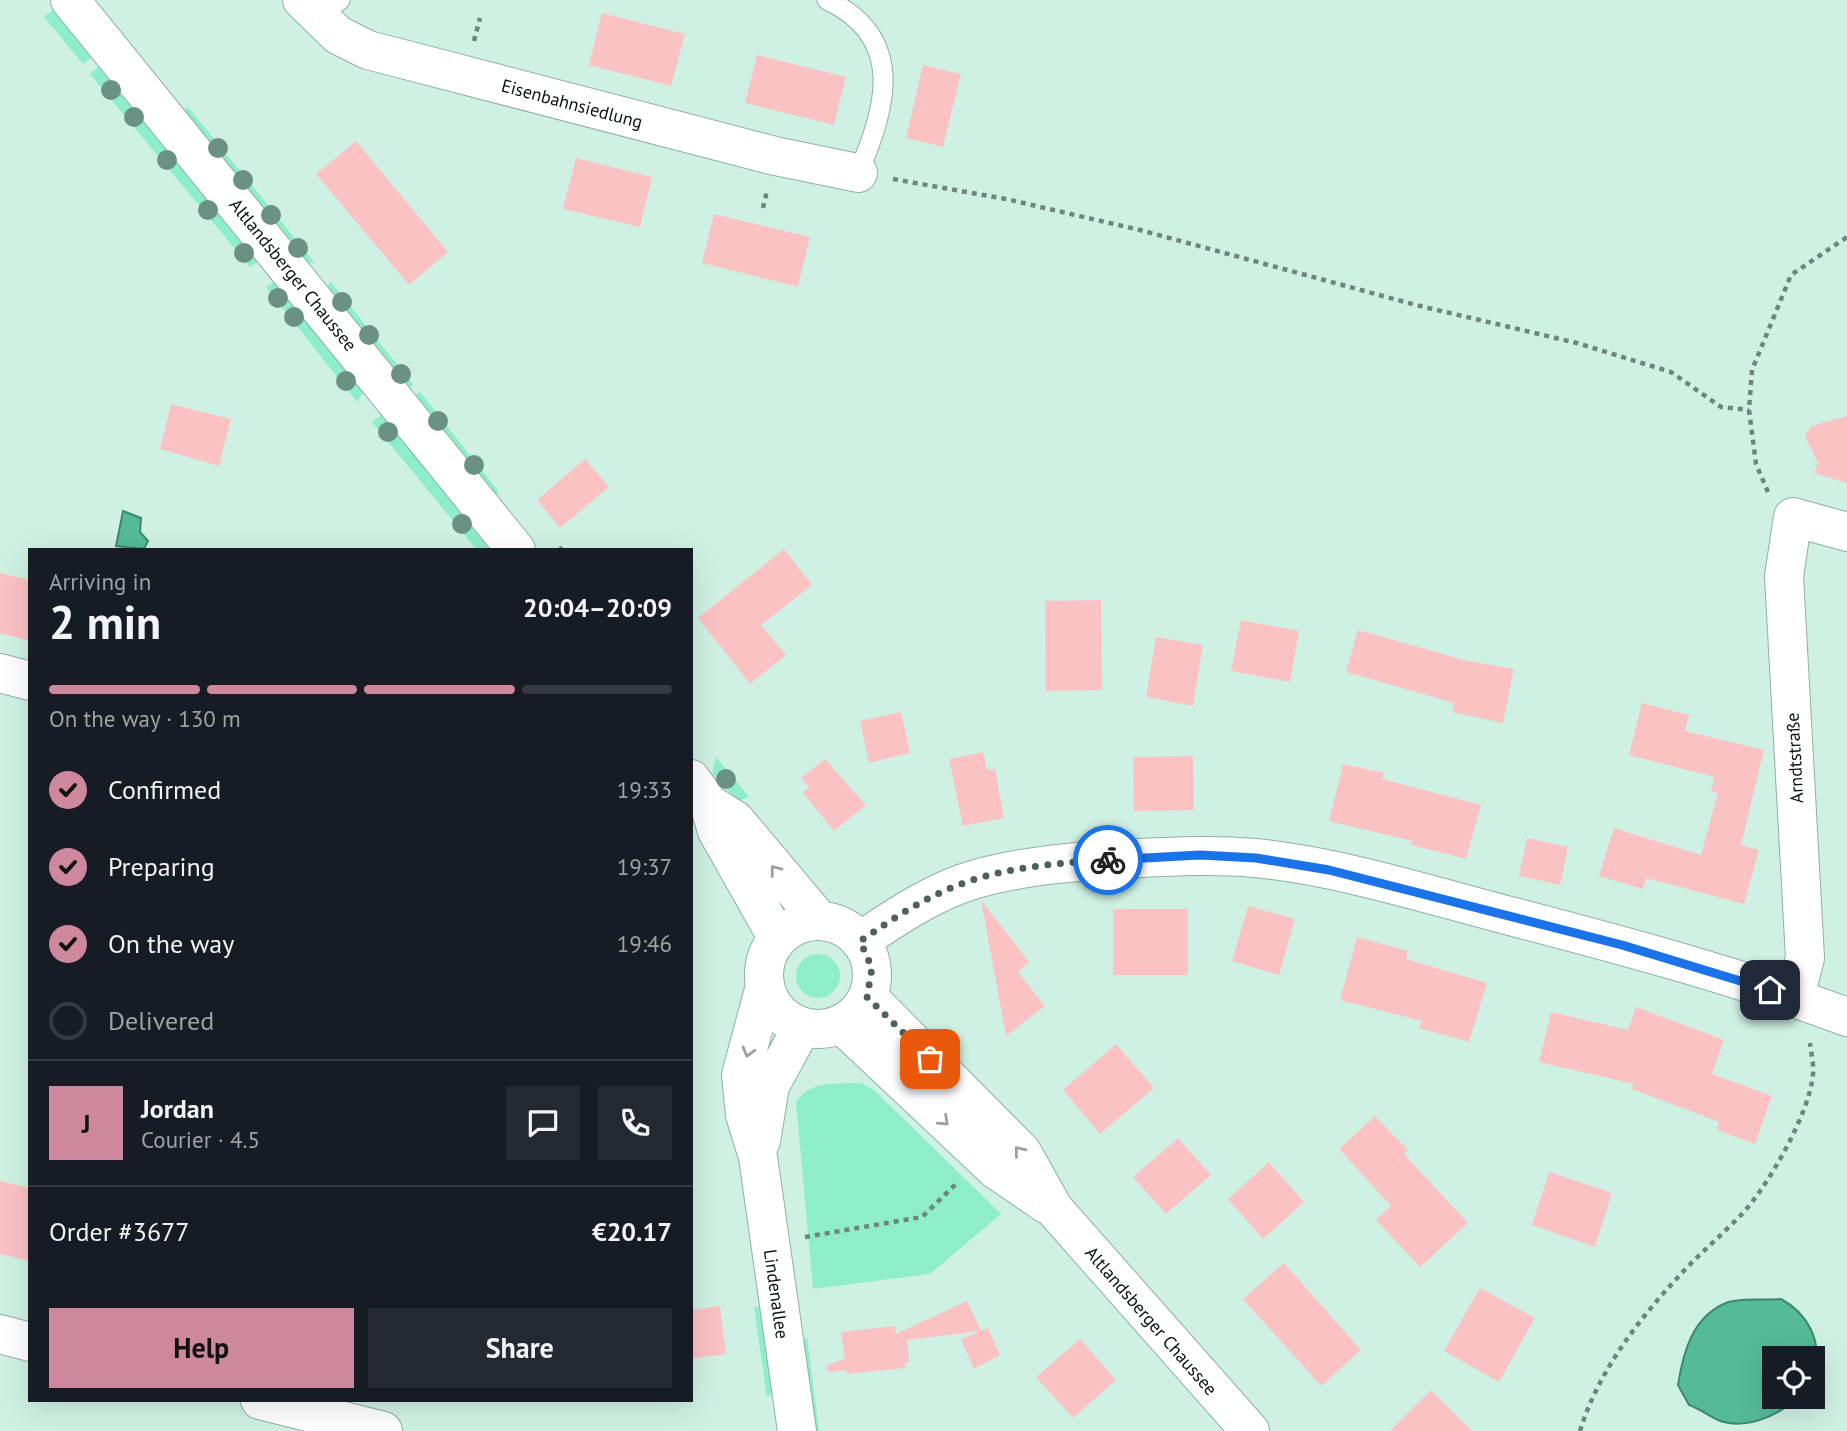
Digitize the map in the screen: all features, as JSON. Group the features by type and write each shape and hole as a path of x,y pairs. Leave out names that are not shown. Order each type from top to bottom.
{"street":[{"name":"Altlandsberger Chaussee","path":"71,0 514,548"},
{"name":"Eisenbahnsiedlung","path":"320,5 338,36 368,50 762,152 858,173"},
{"path":"1793,517 1847,532"},
{"name":"Arndtstraße","path":"1793,517 1784,576 1805,958 1820,1007"},
{"path":"0,673 28,680"},
{"path":"700,792 735,820 820,921 849,931 860,941 872,968 867,997 861,1008 841,1024 815,1029 802,1027 778,1011 765,986 765,970 769,953 790,929 820,921"},
{"path":"700,792 717,831 778,940"},
{"path":"860,941 918,905 976,879 1048,864 1200,855 1256,858 1329,870 1622,945 1820,1007"},
{"name":"Lindenallee","path":"765,986 741,1075 746,1115 758,1157 797,1431"},
{"name":"Altlandsberger Chaussee","path":"867,997 1022,1152 1054,1209 1197,1374 1251,1431"},
{"name":"Altlandsberger Chaussee","path":"841,1024 995,1169 1054,1209"},
{"name":"Lindenallee","path":"758,1157 770,1086 788,1048 802,1027"},
{"path":"0,1334 28,1341"},
{"path":"268,1402 383,1431"}],"lane":[{"path":"827,0 851,11 874,38 884,75 883,111 858,173"}],"path":[{"path":"858,173 1006,199 1140,230 1416,305 1577,343 1671,372 1721,407 1749,410"},
{"path":"1793,517 1770,497 1756,464 1749,410 1752,370 1791,275 1847,237"},
{"path":"1580,1431 1587,1406 1623,1345 1677,1278 1741,1215 1771,1178 1807,1099 1813,1075 1810,1041 1820,1007"},
{"path":"801,1238 922,1217 958,1182"}],"shaded area":[{"path":"56,7 94,55 83,64 44,17"},
{"path":"102,64 259,261 250,267 90,74"},
{"path":"188,107 315,263 304,262 183,111"},
{"path":"278,280 365,390 357,402 266,287"},
{"path":"330,281 413,384 408,389 327,289"},
{"path":"420,392 500,493 492,494 415,396"},
{"path":"384,413 493,548 475,548 372,422"},
{"path":"123,511 141,518 140,532 148,541 144,548 116,546"},
{"path":"716,757 749,797 738,801 712,773"},
{"path":"818,954 834,960 840,976 834,992 818,998 802,992 796,976 802,960"},
{"path":"861,1083 875,1091 1001,1214 930,1274 813,1289 796,1102 816,1087"},
{"path":"1781,1299 1805,1320 1816,1346 1762,1346 1762,1409 1783,1409 1762,1419 1740,1424 1718,1420 1689,1405 1678,1385 1686,1349 1697,1327 1714,1309 1732,1301"},
{"path":"754,1307 762,1307 774,1391 767,1397"},
{"path":"807,1337 819,1431 815,1431 802,1340"}],"building":[{"path":"602,13 685,34 671,86 589,65"},
{"path":"757,55 846,77 834,125 745,103"},
{"path":"923,65 961,74 943,147 906,138"},
{"path":"356,141 448,252 409,285 316,174"},
{"path":"576,158 652,177 640,227 563,209"},
{"path":"714,214 810,237 798,287 702,263"},
{"path":"171,404 231,419 219,466 160,449"},
{"path":"1847,416 1847,483 1814,473 1818,463 1805,436 1811,426"},
{"path":"585,459 609,487 560,528 537,500"},
{"path":"784,549 812,585 761,625 786,655 750,684 698,618"},
{"path":"0,573 28,580 28,640 0,633"},
{"path":"1101,600 1102,690 1046,691 1045,601"},
{"path":"1241,620 1299,631 1290,682 1231,671"},
{"path":"1358,630 1464,660 1514,669 1503,723 1452,712 1454,703 1346,672"},
{"path":"1156,637 1203,645 1193,706 1146,697"},
{"path":"1642,703 1689,715 1685,731 1764,750 1741,845 1759,850 1744,904 1646,878 1643,889 1599,876 1614,828 1701,855 1718,793 1711,792 1714,777 1629,755"},
{"path":"901,712 910,753 869,763 860,721"},
{"path":"983,752 987,770 995,769 1004,818 963,826 949,759"},
{"path":"1193,756 1194,810 1134,811 1133,757"},
{"path":"825,759 866,805 834,831 803,793 809,787 801,778"},
{"path":"1343,764 1384,773 1382,779 1481,805 1466,859 1411,845 1412,841 1329,821"},
{"path":"1527,838 1568,847 1560,885 1519,876"},
{"path":"981,900 1029,962 1018,972 1045,1006 1006,1036"},
{"path":"1248,906 1295,919 1279,975 1232,961"},
{"path":"1113,909 1188,909 1188,975 1113,975"},
{"path":"1357,937 1408,951 1406,959 1487,983 1469,1042 1419,1028 1422,1021 1340,1000"},
{"path":"1636,1007 1724,1040 1712,1074 1772,1096 1755,1144 1717,1130 1719,1122 1632,1089 1634,1084 1539,1062 1551,1012 1628,1030"},
{"path":"1116,1044 1154,1088 1100,1134 1063,1090"},
{"path":"1375,1116 1408,1150 1404,1154 1468,1223 1420,1267 1376,1220 1391,1206 1339,1149"},
{"path":"1178,1138 1211,1175 1166,1214 1133,1177"},
{"path":"1269,1162 1304,1202 1263,1239 1228,1199"},
{"path":"1549,1172 1612,1193 1595,1247 1532,1225"},
{"path":"0,1181 28,1188 28,1261 0,1254"},
{"path":"1284,1263 1361,1350 1321,1386 1243,1299"},
{"path":"1480,1288 1535,1318 1499,1382 1444,1351"},
{"path":"967,1301 981,1331 907,1340 909,1362 905,1362 905,1368 847,1374 846,1370 828,1372 826,1366 845,1358 841,1332 895,1326 896,1334"},
{"path":"720,1306 726,1354 693,1359 693,1310"},
{"path":"988,1328 1000,1355 974,1369 961,1339"},
{"path":"1080,1339 1116,1380 1073,1418 1036,1377"},
{"path":"1431,1390 1472,1431 1390,1431"}],"way so far":[{"path":"930,1059 867,997 872,983 872,968 860,941 944,891 976,879 1048,864 1108,860"}],"route":[{"path":"1108,860 1200,855 1256,858 1329,870 1622,945 1770,990"}]}
